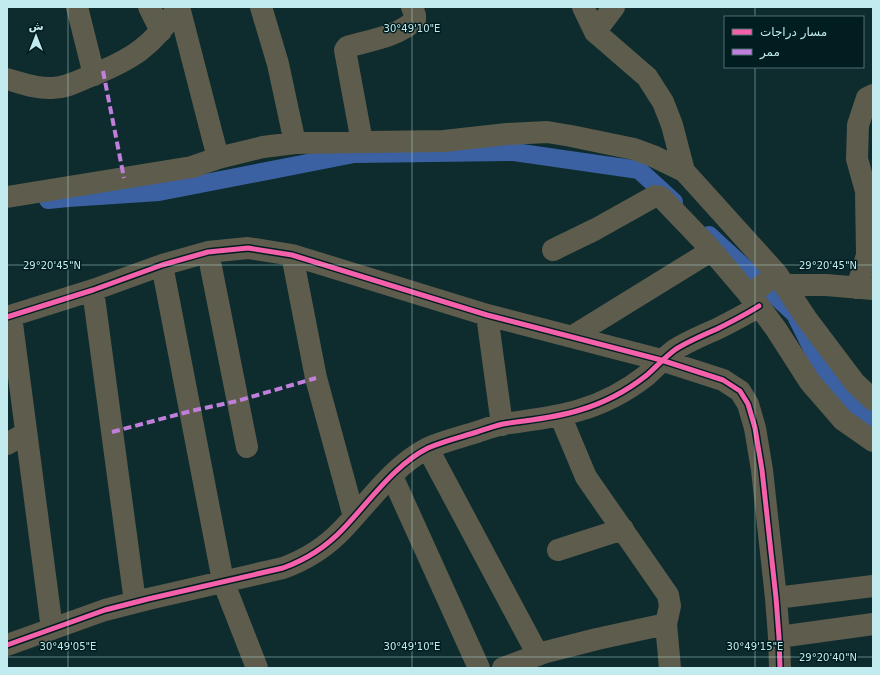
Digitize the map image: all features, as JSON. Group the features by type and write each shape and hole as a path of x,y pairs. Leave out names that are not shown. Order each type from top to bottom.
{"street":[{"path":"77,7 94,75"},
{"path":"149,7 161,31"},
{"path":"7,79 35,86 52,88 68,85 94,75 130,58 144,48 161,31 179,7"},
{"path":"179,7 218,158"},
{"path":"261,7 278,64 295,143"},
{"path":"362,142 345,50 347,47 397,33 408,27 415,20 415,14 412,7"},
{"path":"583,7 596,32 647,77 663,102 672,125 684,171"},
{"path":"596,32 614,7"},
{"path":"7,646 104,610 283,568 295,563 331,540 343,530 392,476 413,457 428,449 466,435 502,425 542,419 580,410 608,399 638,382 662,360 691,340 732,322 754,297 778,279 865,289 867,254 866,191 857,159 858,125 867,98 873,95"},
{"path":"7,197 192,167 218,158 263,147 295,143 444,141 507,134 547,132 634,149 653,156 684,171 778,279 855,383 869,388"},
{"path":"553,250 596,229 655,196 660,196 754,297 810,382 843,420 873,441"},
{"path":"52,629 9,316 93,290 162,265 208,252 248,248 292,255 487,315 662,360 723,380 740,391 748,404 755,428 762,470 776,598 780,668"},
{"path":"573,336 711,251"},
{"path":"208,252 247,447"},
{"path":"292,255 316,378 354,517"},
{"path":"162,265 223,581 257,668"},
{"path":"93,290 135,602"},
{"path":"487,315 502,425"},
{"path":"560,415 586,477 668,595 670,606 666,624 670,668"},
{"path":"7,444 26,433"},
{"path":"428,449 538,655"},
{"path":"392,476 479,668"},
{"path":"558,550 623,529"},
{"path":"776,598 873,586"},
{"path":"503,668 538,655 597,639 666,624"},
{"path":"779,637 873,624"}],"waterway":[{"path":"48,200 159,192 354,154 514,152 639,170 674,202"},
{"path":"709,235 795,314 825,375 873,424"}],"marked path":[{"path":"103,71 124,178"},
{"path":"112,432 191,411 237,401 316,378"}],"cycle path":[{"path":"7,317 93,290 162,265 208,252 248,248 292,255 487,315 661,360 723,380 740,391 748,404 755,428 762,470 776,598 780,668"},
{"path":"7,645 105,610 291,565 307,557 330,541 343,529 393,474 416,455 428,448 500,425 561,415 598,404 640,381 676,349 733,321 759,306"}]}
